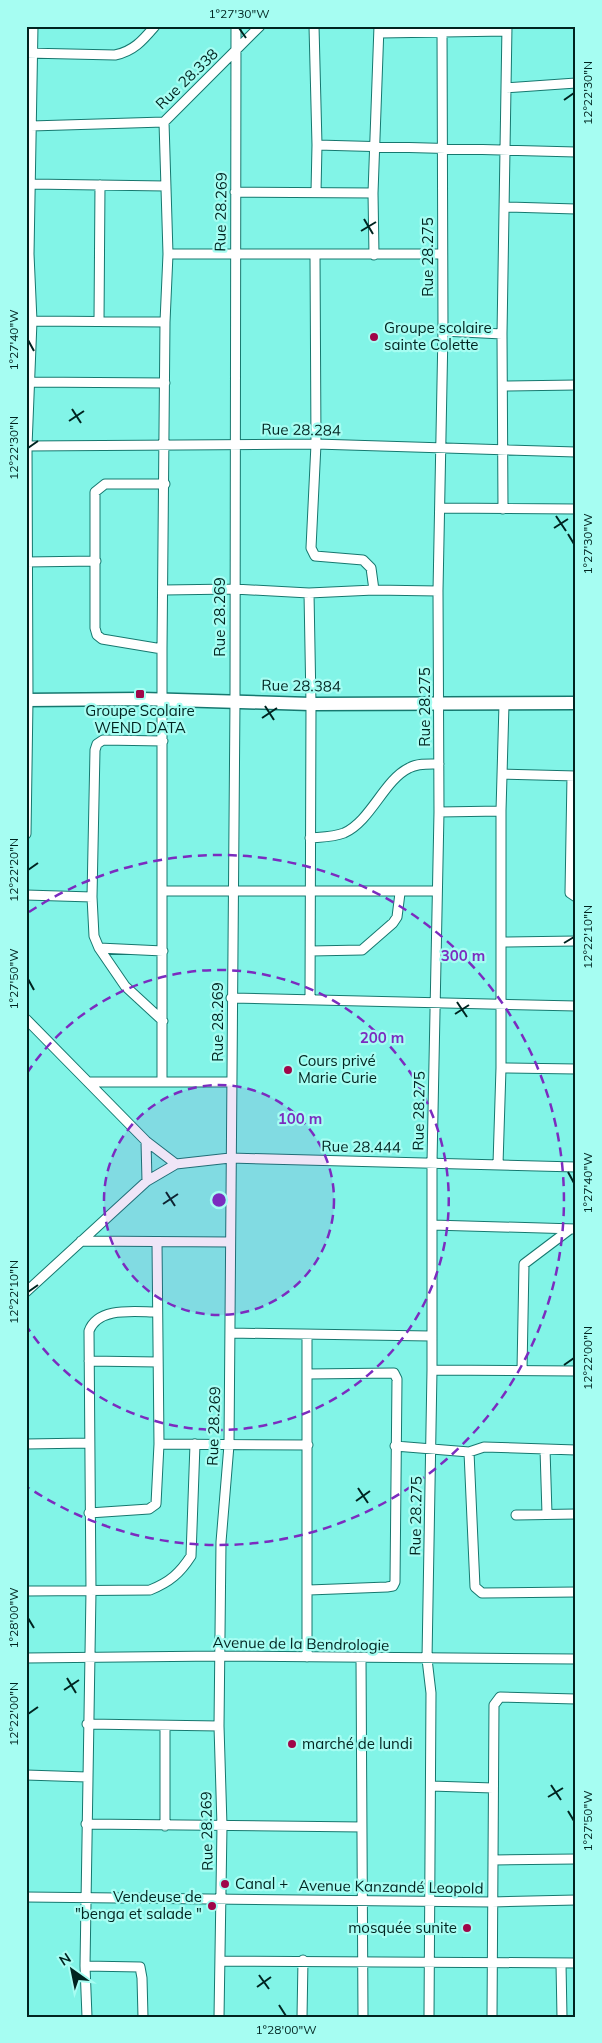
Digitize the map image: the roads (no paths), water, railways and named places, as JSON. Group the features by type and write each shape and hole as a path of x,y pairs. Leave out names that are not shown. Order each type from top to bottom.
{"street":[{"path":"26,834 27,446 32,321 28,254 31,184 29,53 33,26"},
{"path":"29,53 115,55 136,47 156,26"},
{"name":"Rue 28.269","path":"219,2017 222,1899 219,1726 221,1542 229,1445 230,1333 231,998 235,700 236,26"},
{"name":"Rue 28.338","path":"31,126 164,122 260,26"},
{"path":"314,26 317,145 316,192"},
{"name":"Rue 28.275","path":"429,2017 431,1693 427,1659 432,1370 430,1336 432,1162 439,812 438,591 442,331 442,28"},
{"path":"374,254 373,193 380,29 507,29 502,334 503,509"},
{"path":"506,88 576,83"},
{"path":"162,1080 162,650 166,383 165,322 168,254 164,122"},
{"path":"317,145 442,150 576,152"},
{"path":"31,184 165,186"},
{"path":"99,321 100,185"},
{"path":"235,192 373,193"},
{"path":"504,207 576,210"},
{"path":"168,254 441,254"},
{"path":"314,255 316,444 312,553 320,557 363,560 371,568 374,590"},
{"path":"32,321 165,322"},
{"path":"442,331 502,334"},
{"path":"29,382 166,383"},
{"path":"503,386 576,385"},
{"name":"Rue 28.284","path":"27,446 234,443 576,452"},
{"path":"162,650 102,639 97,635 95,628 95,492 97,488 105,484 165,484"},
{"path":"440,508 576,509"},
{"path":"28,562 96,562"},
{"path":"164,590 234,589 309,593 374,590 438,591"},
{"path":"309,593 311,704 310,999"},
{"name":"Rue 28.384","path":"27,700 235,700 311,704 576,703"},
{"path":"498,1164 501,1068 501,811 504,704"},
{"path":"163,741 103,740 97,744 95,750 92,897 94,936 99,948 125,986 163,1021"},
{"path":"310,838 345,832 363,818 390,785 409,768 423,764 439,764"},
{"path":"502,774 574,776 570,892 576,897"},
{"path":"439,812 501,811"},
{"path":"162,891 232,889 309,892 436,892"},
{"path":"310,951 362,950 393,924 397,917 400,893"},
{"path":"26,894 92,897"},
{"path":"502,942 576,941"},
{"path":"99,948 163,951"},
{"path":"231,998 576,1006"},
{"path":"26,1019 146,1141 176,1164 146,1181 26,1292"},
{"path":"501,1068 576,1069"},
{"path":"88,1082 162,1080 231,1082"},
{"path":"146,1141 146,1181"},
{"name":"Rue 28.444","path":"176,1164 230,1158 576,1167"},
{"path":"432,1225 572,1229"},
{"path":"522,1370 524,1264 572,1229"},
{"path":"81,1240 230,1242"},
{"path":"89,1513 154,1507 159,1444 157,1242"},
{"path":"87,2017 85,1966 90,1591 89,1331 96,1322 110,1312 158,1312"},
{"path":"230,1333 430,1336"},
{"path":"307,1335 309,1590 307,1657"},
{"path":"89,1361 158,1362"},
{"path":"432,1370 576,1371"},
{"path":"308,1374 394,1373 397,1379 395,1582 393,1586 309,1590"},
{"path":"26,1444 89,1443"},
{"path":"159,1444 308,1445"},
{"path":"26,1591 150,1590 168,1583 182,1571 191,1556 195,1444"},
{"path":"395,1446 469,1452 484,1446 576,1450"},
{"path":"545,1449 547,1514"},
{"path":"469,1452 474,1587 482,1593 576,1592"},
{"path":"516,1515 576,1514"},
{"name":"Avenue de la Bendrologie","path":"26,1658 220,1656 576,1659"},
{"path":"362,1658 363,2017"},
{"path":"492,2017 494,1705 500,1697 576,1699"},
{"path":"87,1724 219,1726"},
{"path":"164,1826 165,1726"},
{"path":"26,1775 87,1776"},
{"path":"431,1786 493,1788"},
{"path":"86,1824 362,1827"},
{"path":"494,1860 576,1859"},
{"name":"Avenue Kanzandé Leopold","path":"26,1897 492,1902 576,1900"},
{"path":"302,2017 303,1960"},
{"path":"220,1961 364,1960 576,1963"},
{"path":"561,1964 562,2017"},
{"path":"85,1966 140,1967 143,2017"}],"place":[{"name":"Groupe scolaire sainte Colette","path":"374,337"},
{"name":"Groupe Scolaire WEND DATA","path":"140,694"},
{"name":"Cours privé Marie Curie","path":"288,1070"},
{"name":"marché de lundi","path":"292,1744"},
{"name":"Canal +","path":"225,1884"},
{"name":"Vendeuse de \"benga et salade \"","path":"212,1906"},
{"name":"mosquée sunite","path":"467,1928"}]}
